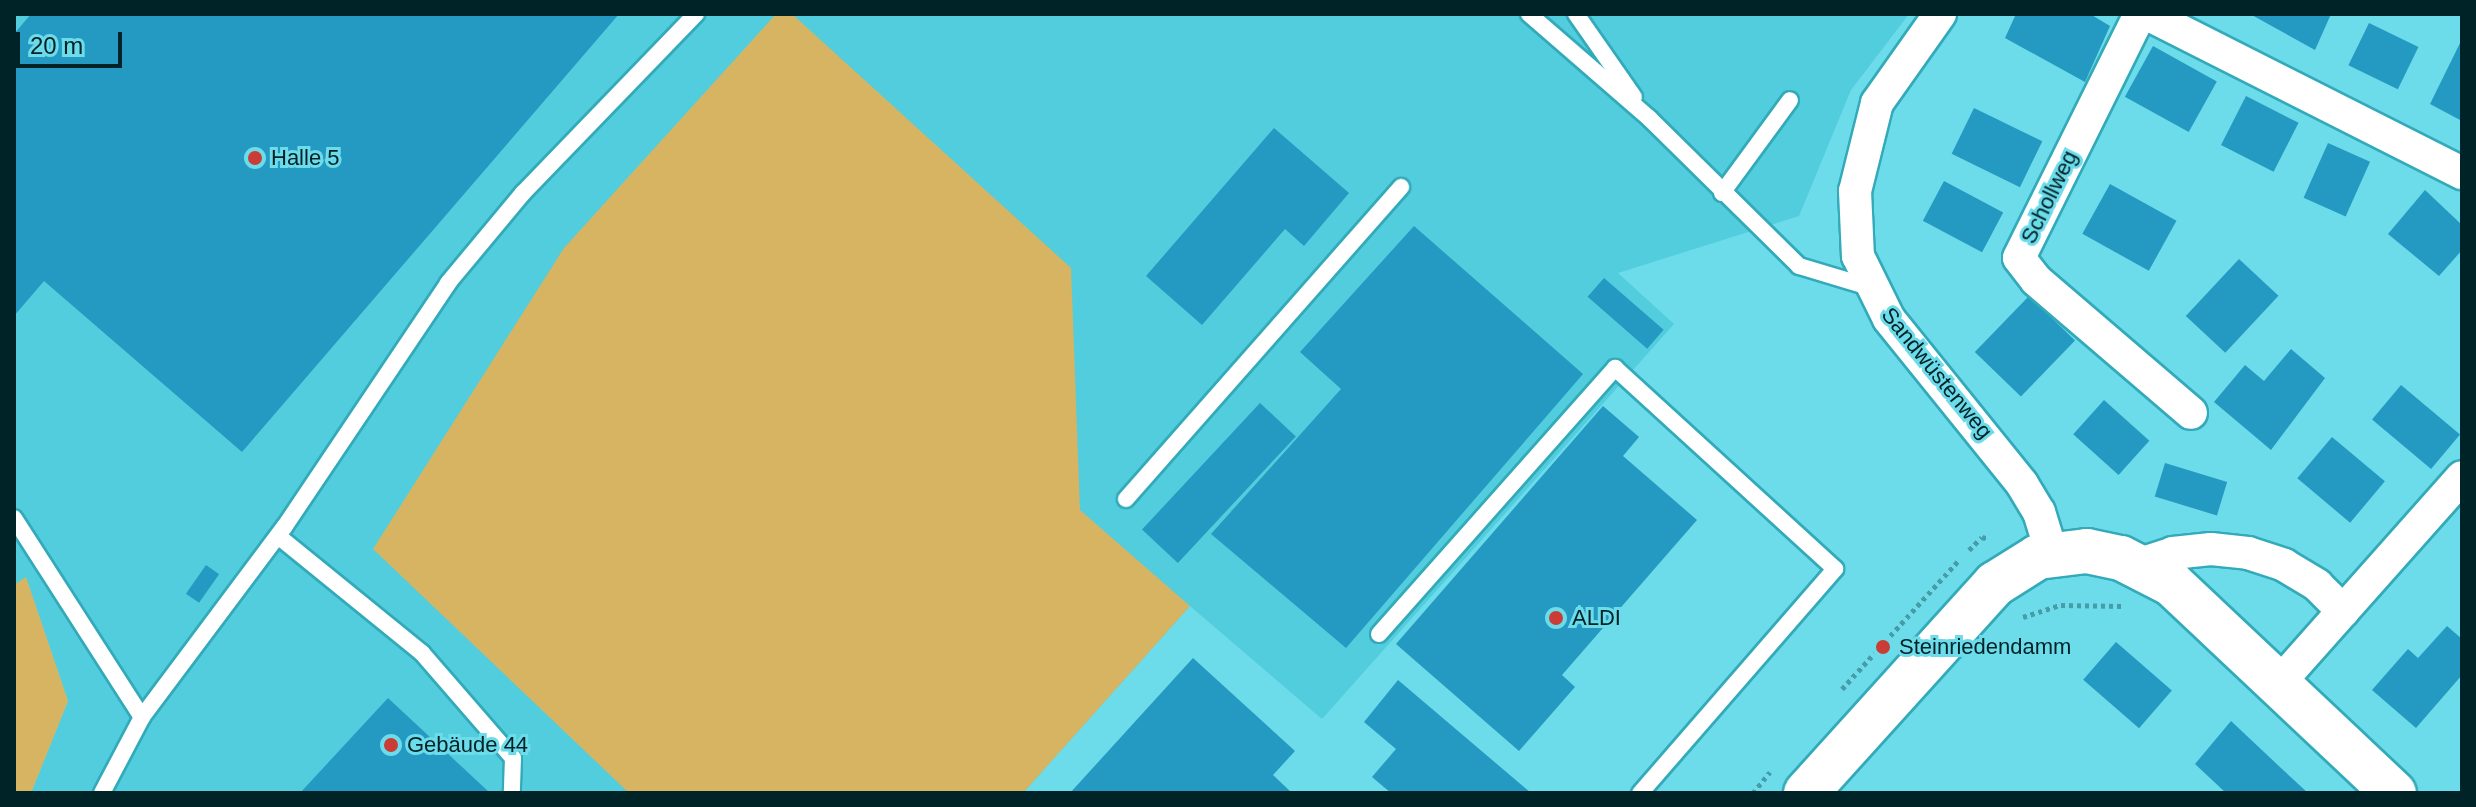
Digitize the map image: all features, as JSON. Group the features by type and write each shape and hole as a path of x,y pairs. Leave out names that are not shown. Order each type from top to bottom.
{"main road":[{"path":"1806,793 1977,600 2018,567 2052,554 2087,551 2137,565 2195,603 2394,793"}],"street":[{"name":"Sandwüstenweg","path":"1940,14 1892,75 1868,134 1855,221 1869,287 1889,319 2022,484 2039,512 2052,554"},
{"name":"Schollweg","path":"2140,14 2019,258 2036,280 2191,413"},
{"path":"2147,14 2462,173"},
{"path":"2280,682 2462,477"},
{"path":"2137,565 2185,551 2248,553 2284,565 2317,585 2343,611"}],"lane":[{"path":"102,793 142,717 278,536 448,283 523,193 696,14"},
{"path":"1529,14 1649,118 1799,266 1869,287"},
{"path":"1576,14 1649,118"},
{"path":"1722,193 1790,100"},
{"path":"1126,499 1401,187"},
{"path":"1379,634 1615,368 1835,569 1640,793"},
{"path":"14,518 142,717"},
{"path":"278,536 422,653 513,758 512,793"}],"path":[{"path":"2016,622 2061,605 2097,601 2129,607"}],"shaded area":[{"path":"14,14 1909,14 1851,90 1799,216 1618,273 1674,324 1322,719 1190,606 1023,793 31,793 68,701 26,578 14,585"},
{"path":"776,14 792,14 1071,268 1080,510 1190,606 1023,793 629,793 373,549 564,248"},
{"path":"26,577 68,701 31,793 14,793 14,585"}],"building":[{"name":"Halle 5","path":"31,14 619,14 242,452 44,281 14,316 14,34"},
{"path":"2016,14 2090,14 2110,26 2085,82 2005,38"},
{"path":"2250,14 2331,14 2315,50"},
{"path":"2369,23 2418,47 2398,89 2348,65"},
{"path":"2462,39 2462,121 2430,104"},
{"path":"2153,46 2217,81 2189,132 2125,97"},
{"path":"2246,96 2299,123 2274,172 2221,145"},
{"path":"1974,108 2042,141 2020,187 1952,154"},
{"path":"1274,128 1349,193 1304,246 1285,229 1202,325 1146,276"},
{"path":"2328,143 2370,162 2346,217 2304,198"},
{"path":"1944,181 2003,212 1982,252 1923,221"},
{"path":"2110,184 2176,221 2149,271 2082,234"},
{"path":"2425,190 2462,225 2462,250 2439,276 2388,234"},
{"path":"1414,226 1583,374 1346,648 1211,534 1341,389 1300,352"},
{"path":"2239,259 2278,296 2225,353 2186,316"},
{"path":"1604,278 1664,330 1647,349 1588,297"},
{"path":"2029,296 2075,340 2021,397 1975,352"},
{"path":"2291,349 2325,378 2271,450 2214,402 2245,365 2264,381"},
{"path":"2401,385 2460,434 2431,469 2372,419"},
{"path":"2104,400 2149,441 2119,475 2073,434"},
{"path":"1260,403 1296,436 1178,563 1142,530"},
{"path":"1603,406 1639,437 1623,456 1697,520 1562,675 1575,687 1519,751 1396,644"},
{"path":"2332,437 2385,481 2350,523 2297,478"},
{"path":"2165,463 2227,482 2217,515 2155,496"},
{"path":"206,565 219,574 199,603 186,594"},
{"path":"2447,626 2462,639 2462,675 2416,728 2372,690 2408,649 2418,658"},
{"path":"2116,642 2172,691 2139,728 2083,680"},
{"path":"1193,658 1295,751 1273,775 1292,793 1070,793"},
{"path":"1398,680 1531,793 1391,793 1372,777 1396,749 1364,722"},
{"name":"Gebäude 44","path":"388,698 490,793 300,793"},
{"path":"2231,721 2308,793 2226,793 2195,764"}],"place":[{"name":"Halle 5","path":"255,158"},
{"name":"ALDI","path":"1556,618"},
{"name":"Steinriedendamm","path":"1883,647"},
{"name":"Gebäude 44","path":"391,745"}]}
